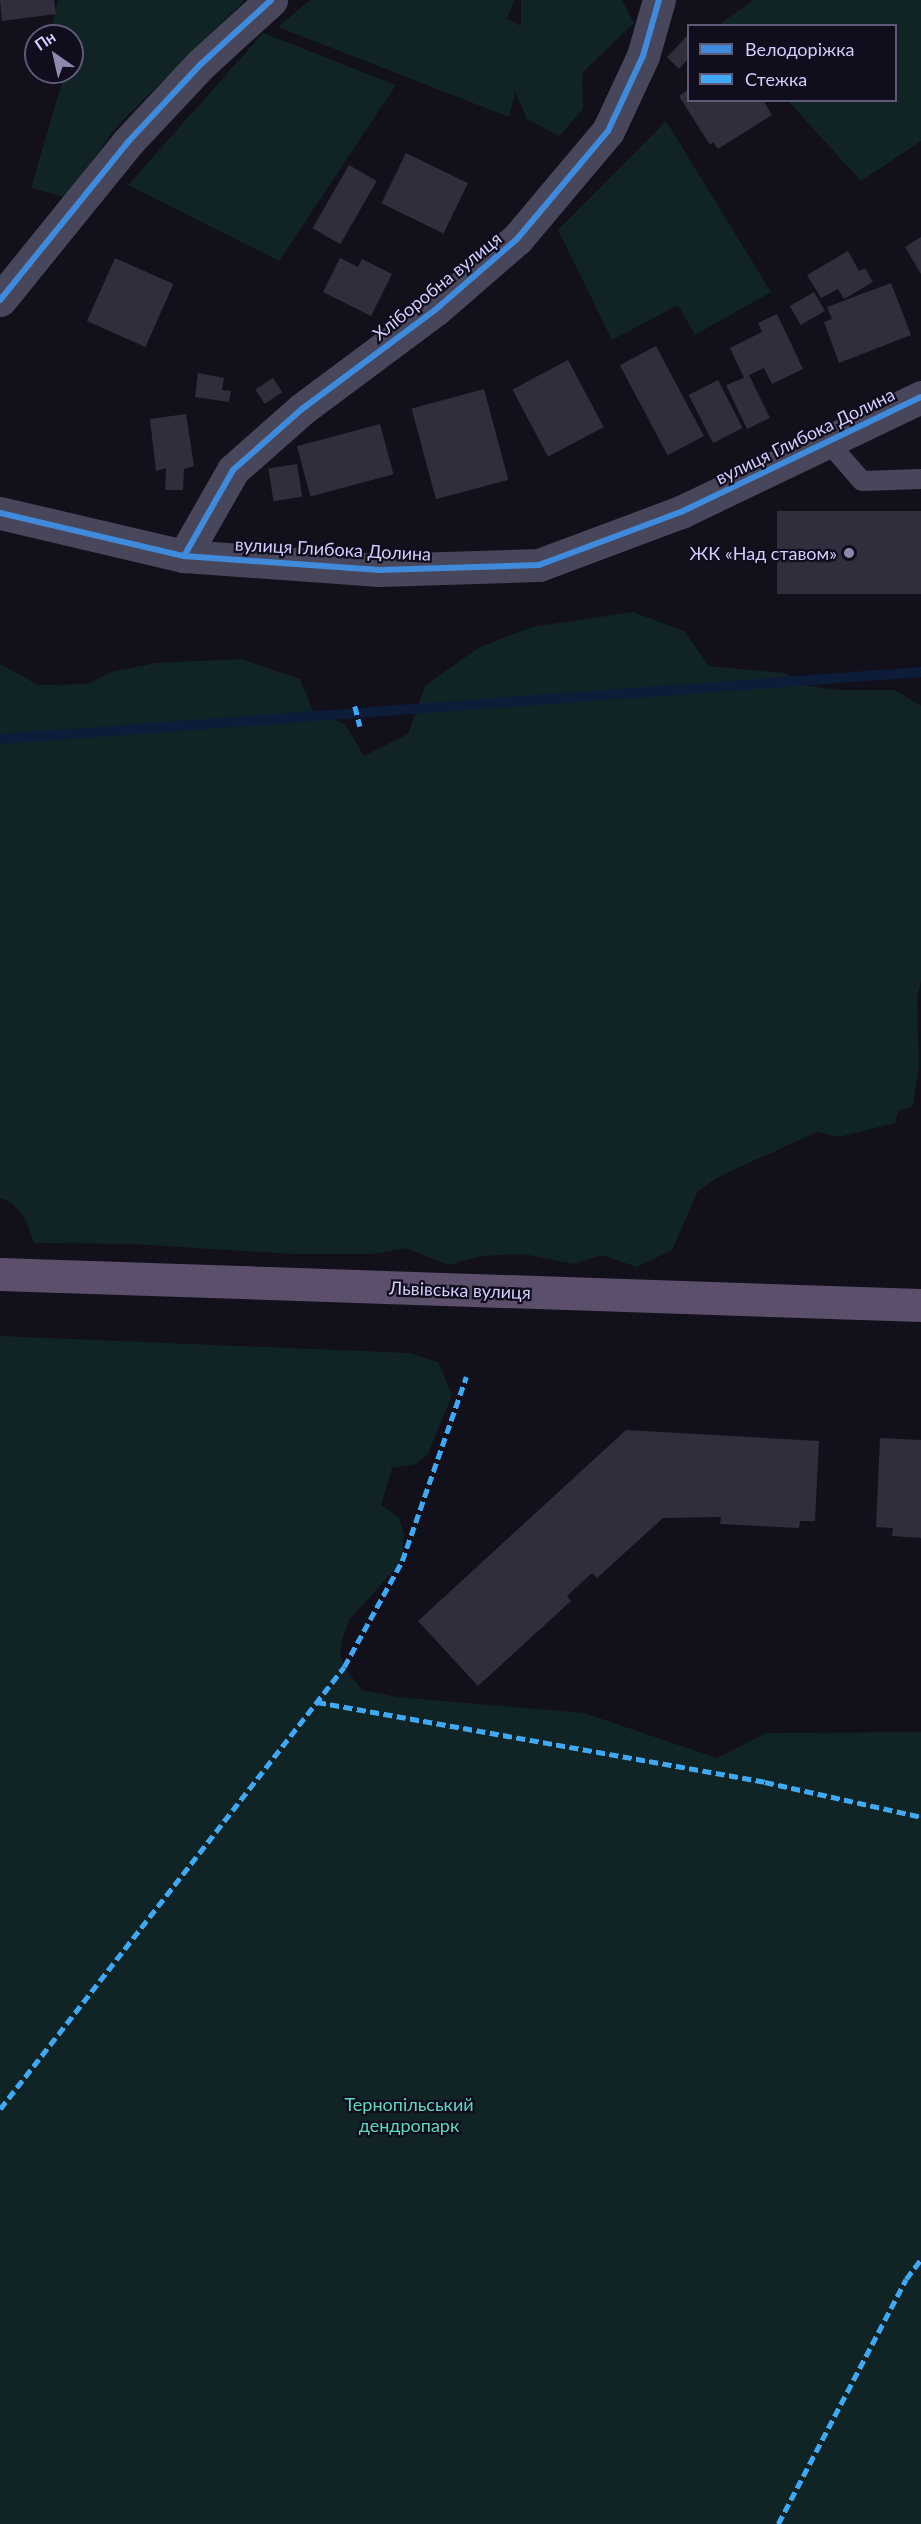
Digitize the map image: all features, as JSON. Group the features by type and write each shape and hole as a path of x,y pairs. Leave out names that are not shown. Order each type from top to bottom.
{"main road":[{"name":"Львівська вулиця","path":"0,1274 921,1305"}],"street":[{"path":"0,300 127,143 201,64 271,0"},
{"name":"Хліборобна вулиця","path":"184,556 232,470 302,410 435,310 517,239 608,131 643,56 659,0"},
{"name":"вулиця Глибока Долина","path":"0,513 184,556 379,570 539,565 681,512 921,397"}],"lane":[{"path":"827,441 862,481 921,479"}],"green space":[{"path":"58,0 245,0 118,125 65,197 31,188 61,84 84,84 84,24 53,24"},
{"path":"310,0 514,0 507,19 521,26 521,0 622,0 634,23 582,73 583,109 559,136 527,119 515,92 509,117 278,27"},
{"path":"753,0 921,0 921,141 861,181 789,102 897,102 897,24 720,24"},
{"path":"263,33 396,85 279,261 128,185"},
{"path":"666,121 771,292 695,335 678,305 612,340 558,230"},
{"path":"633,612 684,631 709,666 784,673 804,685 836,690 895,690 921,706 921,980 917,1001 919,1064 913,1106 898,1111 895,1123 839,1137 817,1132 720,1176 698,1191 672,1250 637,1267 601,1255 574,1264 523,1254 481,1256 449,1265 406,1248 374,1254 294,1254 132,1244 34,1243 26,1220 12,1203 0,1198 0,664 38,685 88,684 111,672 155,663 241,659 300,679 313,711 345,724 364,756 408,734 425,686 478,648 532,627"},
{"name":"Тернопільський дендропарк","path":"0,1336 409,1353 438,1362 452,1395 428,1454 416,1464 392,1468 381,1505 399,1518 404,1535 402,1561 349,1620 343,1637 340,1655 344,1667 362,1690 397,1697 584,1713 717,1758 766,1733 921,1732 921,2524 0,2524"}],"building":[{"path":"0,0 54,0 56,14 2,21"},
{"path":"687,36 687,60 679,69 667,57"},
{"path":"687,91 687,102 764,102 772,115 718,149 713,142 710,145 679,96"},
{"path":"406,153 468,183 443,234 381,203"},
{"path":"349,165 377,181 340,244 312,228"},
{"path":"921,237 921,274 905,247"},
{"path":"848,251 859,271 865,268 873,282 844,299 838,289 821,298 807,275"},
{"path":"115,258 173,284 145,347 87,321"},
{"path":"340,258 358,267 362,259 392,274 371,316 323,292"},
{"path":"891,283 911,335 839,363 824,322 832,319 827,307"},
{"path":"814,292 825,311 801,325 790,306"},
{"path":"777,314 803,369 772,384 764,368 749,375 770,418 747,429 726,385 744,378 730,348 762,332 758,323"},
{"path":"656,346 704,436 668,455 620,365"},
{"path":"568,360 604,427 548,457 512,390"},
{"path":"198,373 224,378 222,390 231,391 229,402 195,397"},
{"path":"273,378 282,392 265,404 255,389"},
{"path":"718,380 743,428 713,443 689,395"},
{"path":"484,389 508,480 436,499 412,408"},
{"path":"186,414 194,466 184,469 183,490 165,490 166,468 156,471 150,419"},
{"path":"380,424 393,474 310,496 297,446"},
{"path":"297,464 302,497 274,501 268,469"},
{"name":"ЖК «Над ставом»","path":"777,511 921,511 921,594 777,594"},
{"path":"626,1430 819,1441 815,1521 800,1521 799,1528 720,1524 721,1517 663,1518 597,1578 592,1573 567,1596 571,1601 478,1686 418,1621"},
{"path":"880,1438 921,1440 921,1538 892,1536 893,1528 876,1527"}],"waterway":[{"path":"0,739 921,672"}],"marked path":[{"path":"355,706 360,726"},
{"path":"0,2109 344,1667 402,1561 466,1377"},
{"path":"317,1702 765,1782 921,1817"},
{"path":"778,2524 906,2279 921,2259"}],"cycle path":[{"path":"0,300 127,143 201,64 271,0"},
{"path":"184,556 233,470 302,409 435,310 517,239 608,131 643,56 659,0"},
{"path":"0,513 184,556 379,570 539,565 681,512 921,397"}],"place":[{"name":"ЖК «Над ставом»","path":"849,553"}]}
